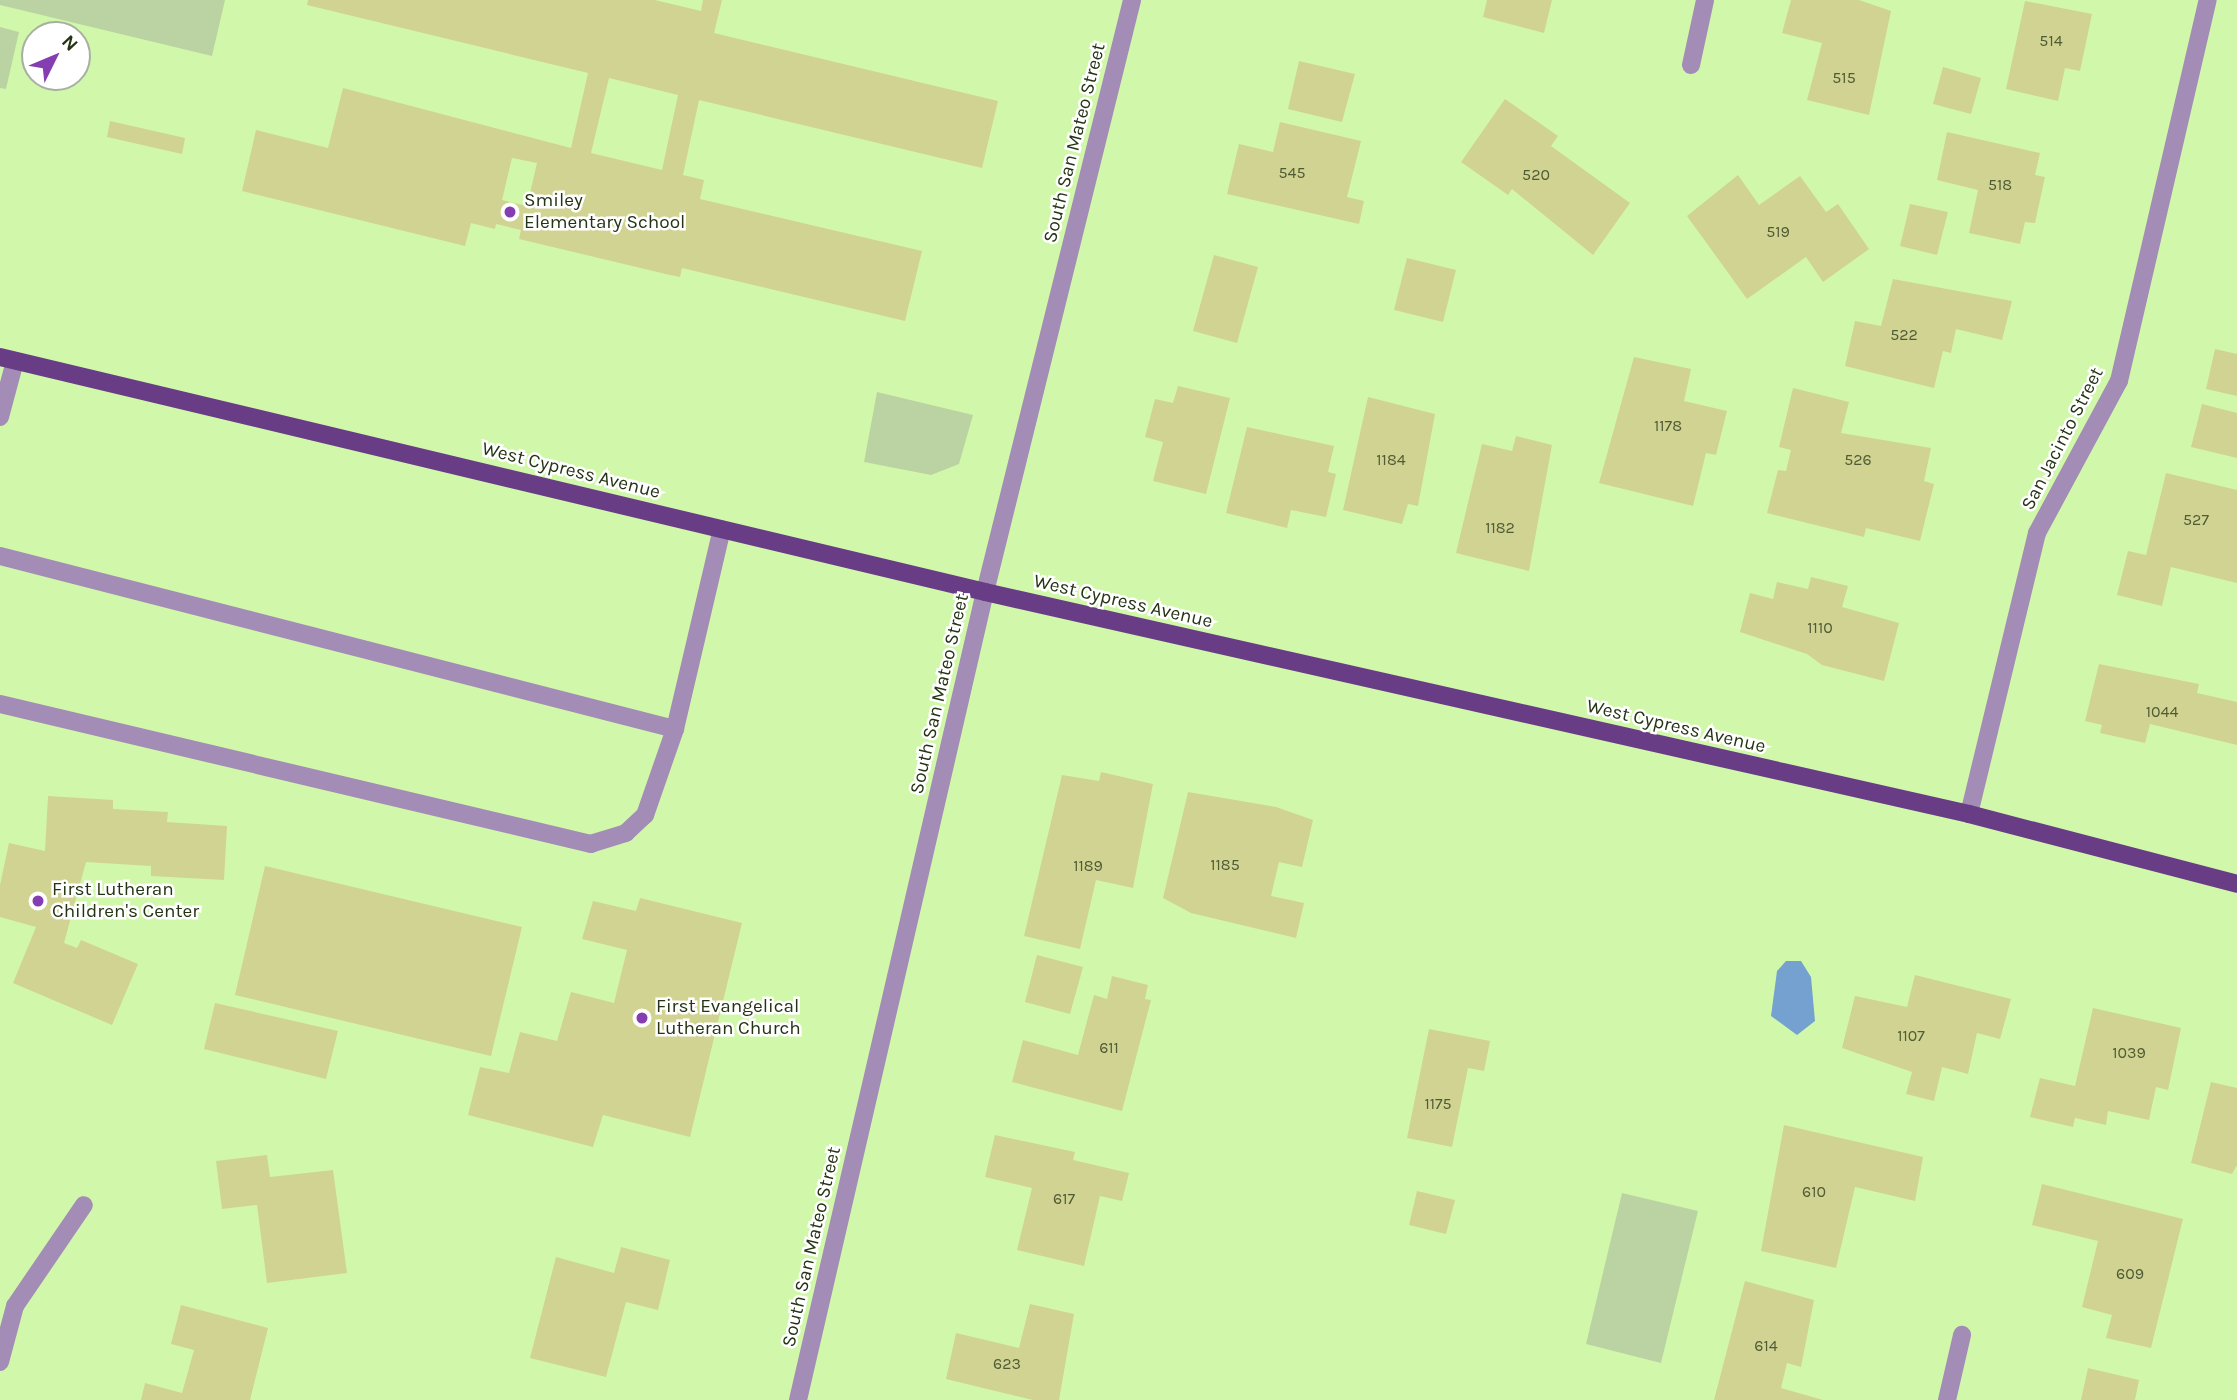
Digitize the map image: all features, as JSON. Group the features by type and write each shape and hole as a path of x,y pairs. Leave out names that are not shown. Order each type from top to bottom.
{"main road":[{"name":"West Cypress Avenue","path":"8,359 985,592 1969,814 2237,884"}],"street":[{"name":"South San Mateo Street","path":"798,1400 985,592 1132,0"},
{"path":"1690,65 1705,0"},
{"name":"San Jacinto Street","path":"1969,814 2037,533 2119,382 2208,0"},
{"path":"0,417 8,359"},
{"path":"0,704 591,844 625,833 645,815 675,729 722,530"},
{"path":"0,556 675,729"},
{"path":"0,1362 15,1306 84,1205"},
{"path":"1947,1400 1962,1335"}],"green space":[{"path":"0,0 225,0 212,56 91,27 91,21 67,21 0,5"},
{"path":"0,27 19,32 6,89 0,88"},
{"path":"877,392 973,415 959,464 931,475 864,462"},
{"path":"1622,1193 1698,1211 1661,1363 1586,1344"}],"water":[{"path":"1786,961 1801,961 1811,977 1815,1021 1797,1035 1771,1016 1777,971"}],"building":[{"path":"308,0 655,0 701,11 703,0 722,0 714,33 998,101 982,168 699,100 683,175 704,180 700,199 922,251 905,321 682,268 680,277 670,275 519,239 521,230 496,224 495,229 471,223 465,246 242,191 256,130 328,148 343,88 571,148 588,73 307,5","holes":["609,78 678,95 662,170 591,153","512,158 537,163 527,206 502,200"]},
{"path":"1487,0 1552,0 1544,33 1483,17"},
{"path":"1791,0 1859,0 1891,11 1869,115 1807,100 1822,43 1782,33"},
{"path":"2025,1 2092,14 2080,71 2065,68 2058,101 2006,89"},
{"path":"1299,61 1355,74 1342,122 1288,109"},
{"path":"1943,67 1981,78 1971,114 1933,104"},
{"path":"1505,99 1558,136 1551,146 1630,203 1593,255 1512,189 1508,195 1461,162"},
{"path":"110,121 185,138 182,154 107,137"},
{"path":"1280,122 1361,141 1347,197 1364,201 1359,224 1227,194 1239,144 1273,152"},
{"path":"1947,132 2040,153 2035,175 2045,177 2035,223 2025,222 2020,244 1969,233 1978,190 1937,180"},
{"path":"1738,175 1759,205 1800,176 1826,212 1838,204 1869,249 1823,282 1806,257 1747,299 1687,216"},
{"path":"1910,204 1948,212 1937,255 1900,246"},
{"path":"1214,255 1258,267 1237,343 1193,331"},
{"path":"1407,258 1456,270 1443,322 1394,310"},
{"path":"1893,279 2012,301 2002,340 1956,329 1951,353 1943,351 1934,388 1845,366 1855,321 1881,326"},
{"path":"2215,349 2237,354 2237,396 2206,389"},
{"path":"1634,357 1691,369 1684,401 1727,411 1716,455 1706,453 1693,506 1599,483"},
{"path":"1178,386 1230,398 1206,494 1153,481 1163,442 1145,437 1155,399 1173,403"},
{"path":"1793,388 1849,402 1841,433 1931,448 1924,481 1934,484 1920,541 1866,528 1864,537 1767,513 1778,470 1786,471 1791,450 1779,447"},
{"path":"1368,397 1435,414 1418,506 1408,504 1402,524 1343,510"},
{"path":"2202,404 2237,413 2237,458 2191,447"},
{"path":"1247,427 1334,446 1328,472 1336,474 1326,517 1291,510 1287,528 1226,513"},
{"path":"1516,436 1552,445 1529,571 1456,553 1482,444 1512,451"},
{"path":"2166,473 2237,490 2237,583 2171,567 2162,606 2117,595 2128,551 2146,555"},
{"path":"1811,577 1848,586 1842,607 1899,623 1884,681 1822,665 1807,654 1740,632 1750,593 1773,599 1777,582 1808,589"},
{"path":"2099,664 2199,684 2197,693 2237,702 2237,745 2150,724 2145,743 2100,733 2102,725 2085,721"},
{"path":"1101,772 1153,784 1133,888 1096,880 1080,949 1024,936 1062,775 1099,781"},
{"path":"1188,792 1276,807 1313,820 1302,867 1279,862 1271,896 1304,903 1296,938 1191,913 1163,898"},
{"name":"First Lutheran Children's Center","path":"48,796 113,800 113,809 168,812 167,822 227,826 224,880 151,876 151,866 86,862 64,943 77,948 81,940 138,964 112,1025 13,983 36,927 0,917 0,885 9,843 45,851"},
{"path":"265,866 522,927 491,1056 235,995"},
{"name":"First Evangelical Lutheran Church","path":"640,898 742,923 690,1137 603,1115 593,1147 468,1115 480,1067 509,1073 520,1032 557,1041 571,992 614,1003 627,950 582,939 593,901 636,911"},
{"path":"1037,955 1083,967 1070,1014 1025,1002"},
{"path":"1915,975 2011,999 2000,1039 1977,1033 1968,1074 1942,1067 1934,1101 1906,1094 1912,1072 1842,1048 1855,996 1907,1007"},
{"path":"1112,976 1148,985 1145,999 1151,1000 1122,1111 1012,1082 1023,1040 1078,1055 1094,995 1107,999"},
{"path":"215,1003 338,1031 326,1079 204,1049"},
{"path":"2093,1008 2181,1028 2168,1090 2156,1087 2149,1120 2108,1111 2106,1125 2075,1118 2073,1127 2030,1117 2040,1078 2075,1086"},
{"path":"1429,1029 1490,1041 1484,1071 1468,1068 1452,1147 1407,1138"},
{"path":"2211,1082 2237,1088 2237,1165 2232,1174 2191,1163"},
{"path":"1784,1125 1923,1157 1915,1201 1855,1187 1836,1268 1761,1251"},
{"path":"995,1135 1075,1152 1073,1160 1129,1173 1122,1201 1100,1196 1084,1266 1017,1250 1032,1188 985,1177"},
{"path":"267,1155 270,1177 333,1170 347,1273 267,1283 257,1205 222,1209 216,1161"},
{"path":"2042,1184 2183,1219 2151,1348 2106,1338 2112,1315 2082,1307 2098,1241 2032,1225"},
{"path":"1417,1191 1455,1200 1446,1234 1409,1225"},
{"path":"621,1247 670,1260 658,1310 626,1302 606,1377 530,1358 556,1257 614,1273"},
{"path":"1745,1281 1814,1300 1801,1367 1787,1363 1781,1388 1823,1400 1714,1400"},
{"path":"1030,1304 1074,1314 1059,1400 1033,1400 946,1379 956,1333 1019,1348"},
{"path":"181,1305 268,1328 250,1400 141,1400 145,1383 182,1393 194,1350 171,1344"},
{"path":"2088,1368 2139,1380 2135,1400 2081,1400"}],"place":[{"name":"Smiley Elementary School","path":"510,212"},
{"name":"First Lutheran Children's Center","path":"38,901"},
{"name":"First Evangelical Lutheran Church","path":"642,1018"}]}
